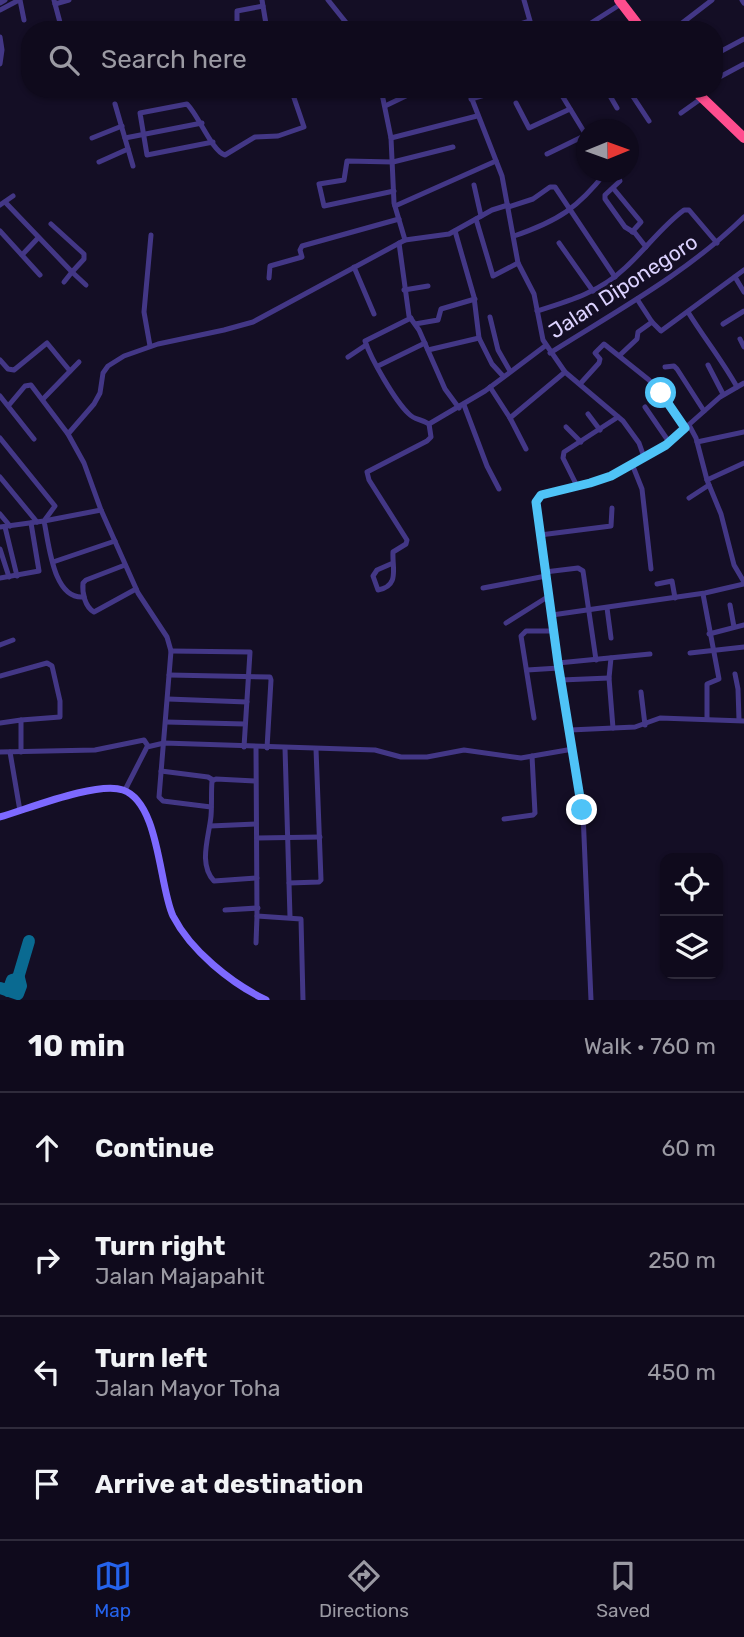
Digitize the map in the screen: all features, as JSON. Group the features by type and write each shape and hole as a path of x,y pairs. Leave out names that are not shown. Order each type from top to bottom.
{"highway":[{"path":"620,2 635,21"},
{"path":"704,98 742,133"}],"main road":[{"path":"0,817 92,789 125,790 144,812 154,836 168,903 176,922 214,967 262,999"}],"street":[{"path":"2,4 19,0 24,20"},
{"path":"60,21 55,2 69,0"},
{"path":"328,0 345,21"},
{"path":"524,0 530,21"},
{"path":"685,21 712,0"},
{"path":"592,21 620,2"},
{"path":"237,21 237,11 262,3 265,21"},
{"path":"0,37 0,64"},
{"path":"723,50 744,39"},
{"path":"723,75 744,64"},
{"path":"213,142 147,155 139,115 142,112 187,104 202,123 213,142 219,153 225,155 256,137 278,136 302,129 304,125 294,98"},
{"path":"384,98 391,138 395,206 402,241 404,290 411,318 427,346 445,389 461,407 499,489"},
{"path":"385,106 402,98"},
{"path":"474,98 471,99 477,116 502,176 517,263 534,294 540,334 545,345 565,372 623,421 638,442 644,457"},
{"path":"563,98 576,119"},
{"path":"611,98 617,108"},
{"path":"634,98 649,121"},
{"path":"681,113 692,98"},
{"path":"516,103 529,128 570,109"},
{"path":"115,104 133,166"},
{"path":"391,138 477,116"},
{"path":"125,138 202,123"},
{"path":"92,138 121,126"},
{"path":"547,154 576,140"},
{"path":"394,191 326,206 319,184 344,180 347,161 393,162 453,146"},
{"path":"99,162 128,149"},
{"path":"395,206 496,161"},
{"path":"514,236 542,226 570,210 586,198 598,182"},
{"path":"618,182 605,195 605,199 625,227 646,247"},
{"path":"474,185 493,276 517,263"},
{"path":"68,434 94,404 100,393 103,373 108,366 124,356 150,346 253,322 402,241 456,231 479,218 533,199 552,186 615,277"},
{"path":"613,188 641,222 632,232"},
{"path":"13,196 2,204 86,285"},
{"path":"537,312 593,291 615,277 671,220 686,209 718,243"},
{"name":"Jalan Diponegoro","path":"550,353 684,268 718,243 744,216"},
{"path":"269,278 271,265 302,257 302,246 398,219"},
{"path":"51,224 84,254 84,259 64,282"},
{"path":"0,231 40,275"},
{"path":"456,231 475,299 479,338 492,364 503,376"},
{"path":"150,346 145,312 151,235"},
{"path":"22,255 38,238"},
{"path":"559,243 593,291"},
{"path":"354,267 374,314"},
{"path":"637,299 661,331 744,270"},
{"path":"735,278 744,292"},
{"path":"404,290 428,285"},
{"path":"415,324 438,320 441,309 475,299"},
{"path":"723,324 744,311"},
{"path":"688,312 737,387"},
{"path":"490,317 498,350 510,371"},
{"path":"411,318 367,338 366,345 408,414 429,424"},
{"path":"620,355 637,339 638,332 652,322"},
{"path":"378,366 427,346 479,338"},
{"path":"740,340 744,347"},
{"path":"1,361 8,369 14,370 47,342 70,371"},
{"path":"348,357 366,345"},
{"path":"429,424 461,407 545,345"},
{"path":"552,615 703,594 744,583 734,565 721,514 708,483 697,442 661,393 620,355 603,345 595,353 600,359 599,362 580,384"},
{"path":"43,399 79,362"},
{"path":"708,365 723,394"},
{"path":"665,367 674,366 677,369 704,411"},
{"path":"510,418 565,372"},
{"path":"591,1000 585,834 545,574 536,507 538,497 603,479 632,464 669,442 723,394 744,383"},
{"path":"9,405 28,384 43,399 68,434 84,463 101,510 136,589 167,637 171,651 158,795 160,800 211,807"},
{"path":"490,387 526,449"},
{"path":"0,396 34,439"},
{"path":"645,407 669,442"},
{"path":"588,414 600,430"},
{"path":"576,486 563,454 618,417"},
{"path":"393,563 377,570 373,576 378,590 394,579 393,552 406,544 407,540 366,476 367,472 427,441 430,437 429,424"},
{"path":"566,427 581,442"},
{"path":"697,442 744,432"},
{"path":"0,438 55,506 37,522"},
{"path":"632,464 642,489 651,569"},
{"path":"689,498 708,483 744,464"},
{"path":"0,477 37,522 66,592 74,598 84,597"},
{"path":"540,535 609,527 612,525 612,508"},
{"path":"5,527 101,510"},
{"path":"0,514 18,576"},
{"path":"37,522 39,571"},
{"path":"0,578 39,571 115,541"},
{"path":"0,549 9,577"},
{"path":"125,565 86,580 83,583 84,597 90,610 94,612 136,589"},
{"path":"483,588 581,569 584,573 596,660"},
{"path":"657,584 672,581 675,598"},
{"path":"703,594 719,679 707,684 706,719"},
{"path":"506,623 549,596"},
{"path":"730,606 734,628"},
{"path":"607,608 611,638"},
{"path":"709,634 744,625"},
{"path":"534,718 522,649 522,634 526,631 554,631"},
{"path":"0,645 13,640"},
{"path":"690,653 744,647"},
{"path":"171,651 249,652 244,747"},
{"path":"527,670 650,654"},
{"path":"611,658 609,678 613,729"},
{"path":"0,676 47,663 52,666 60,701 60,717 0,723"},
{"path":"570,730 645,725 660,718 741,721 735,674"},
{"path":"169,675 271,679 267,748"},
{"path":"561,680 609,678"},
{"path":"641,692 645,725"},
{"path":"168,699 247,702"},
{"path":"21,720 22,752"},
{"path":"166,722 245,724"},
{"path":"0,752 95,750 144,740 148,746"},
{"path":"148,746 164,743 375,750 403,757 430,757 464,750 513,758 572,749"},
{"path":"125,790 148,746"},
{"path":"256,747 256,943"},
{"path":"285,748 290,917"},
{"path":"289,883 321,881 316,749"},
{"path":"10,752 20,811"},
{"path":"504,819 536,813 532,756"},
{"path":"161,771 208,777 213,780 255,781"},
{"path":"213,780 206,862 208,873 212,880 257,877"},
{"path":"210,826 256,824"},
{"path":"257,838 320,837"},
{"path":"225,910 258,908"},
{"path":"257,916 301,919 303,1000"}],"taxiway":[{"path":"18,978 29,941"},
{"path":"0,988 18,994 21,986 19,978 12,980 8,991"}],"route":[{"path":"582,810 536,502 541,495 590,483 621,471 668,443 685,428 661,393"}]}
